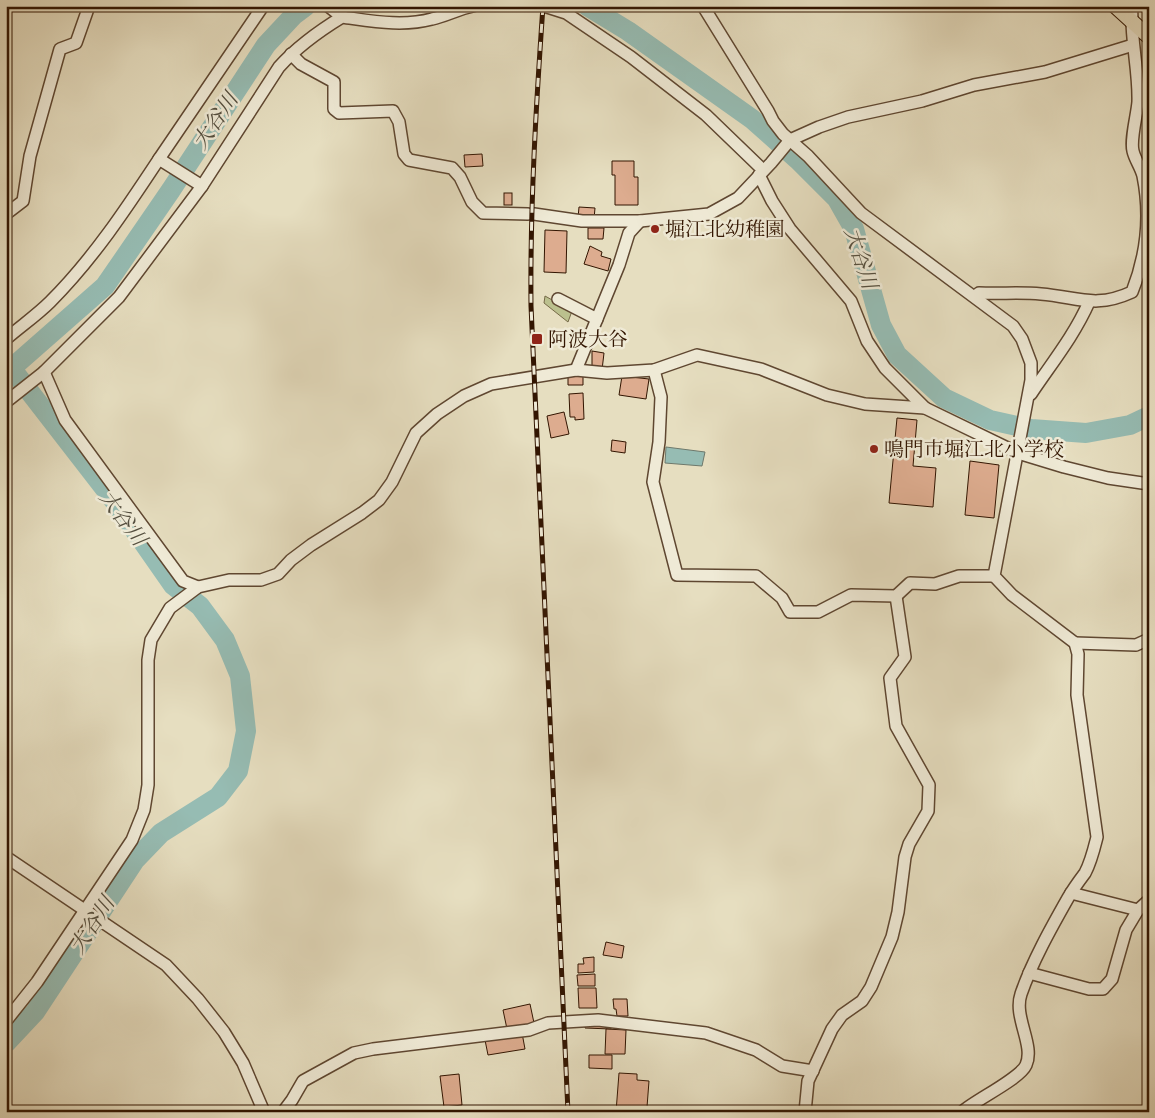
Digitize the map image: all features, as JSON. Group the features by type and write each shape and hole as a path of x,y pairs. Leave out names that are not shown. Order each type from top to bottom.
{"main road":[{"path":"1114,6 1132,13 1149,36"}],"street":[{"path":"6,214 23,201 30,156 60,49 76,43 89,6"},
{"path":"6,338 49,303 77,272 120,217 263,6"},
{"path":"6,402 44,372 119,297 279,67 291,54 318,32 334,11 379,23 406,24 432,19 473,6"},
{"path":"544,6 566,13 631,57 706,115 764,169 772,201 790,229 851,301 867,341 885,368 925,408"},
{"path":"703,6 773,122 788,142 808,156 862,213 1013,326 1022,339 1031,363 1031,380 994,576"},
{"path":"974,296 979,293 1041,294 1089,302 1101,302 1132,292 1141,269 1147,236 1146,174 1132,150 1143,100 1134,45 1132,13"},
{"path":"291,54 301,64 334,82 334,109 338,113 393,111 399,122 404,154 409,160 452,168 460,177 472,202 483,213 531,214 582,221 640,221 709,214 738,198 788,142 819,127 848,117 922,101 974,85 1045,72 1134,45"},
{"path":"160,160 199,184"},
{"path":"576,370 629,234 640,221"},
{"path":"558,299 597,319"},
{"path":"1026,404 1044,373 1054,363 1089,302"},
{"path":"6,1021 88,914 132,840 144,810 148,785 148,660 150,640 170,608 195,589 229,580 261,580 278,574 291,560 311,545 379,500 392,482 416,433 437,414 464,396 490,384 576,370 607,372 654,370 697,355 761,369 827,395 856,402 925,408 1064,467 1108,478 1149,484"},
{"path":"654,370 660,397 660,442 653,482 677,575 756,576 782,598 790,612 818,612 851,595 896,596 910,583 935,584 960,576 994,576 1012,595 1076,643 1136,645 1149,639"},
{"path":"44,372 65,420 183,581 195,589"},
{"path":"805,1112 808,1081 832,1029 842,1015 862,1001 871,987 892,937 898,912 905,857 909,844 928,811 929,784 896,726 890,678 905,657 896,596"},
{"path":"962,1112 972,1103 1018,1075 1026,1066 1028,1056 1019,1012 1020,998 1029,973 1071,892 1085,872 1094,851 1097,837 1077,695 1078,654 1076,643"},
{"path":"6,858 166,965 198,999 224,1032 243,1063 264,1112"},
{"path":"1071,892 1138,910"},
{"path":"1029,973 1089,989 1103,988 1112,979 1126,930 1138,910 1149,900"},
{"path":"283,1112 303,1082 354,1053 529,1030 548,1023 598,1020 706,1033 756,1050 782,1066 813,1071"}],"green space":[{"path":"545,296 572,311 568,322 544,303"}],"water":[{"path":"666,447 705,452 702,466 665,463"}],"building":[{"path":"482,154 483,166 465,167 464,155"},
{"path":"612,161 634,161 634,177 638,177 638,205 615,205 615,175 612,175"},
{"path":"504,193 512,193 512,205 504,205"},
{"path":"579,207 595,208 594,219 578,218"},
{"path":"588,228 604,228 603,239 588,239"},
{"path":"545,230 567,231 566,273 544,272"},
{"path":"590,246 602,252 601,256 611,259 608,271 584,264"},
{"path":"592,351 604,353 602,370 592,368"},
{"path":"583,375 583,385 568,385 568,376"},
{"path":"622,376 649,379 646,399 619,395"},
{"path":"583,393 584,419 575,420 575,417 570,417 569,394"},
{"path":"564,412 569,434 551,438 547,416"},
{"path":"897,418 917,420 913,466 936,468 933,507 889,503"},
{"path":"612,440 626,442 625,453 611,451"},
{"path":"970,461 999,465 994,518 965,515"},
{"path":"606,942 624,946 622,958 603,955"},
{"path":"594,957 594,972 578,973 578,964 584,964 583,958"},
{"path":"595,974 595,986 578,986 577,975"},
{"path":"578,988 596,988 597,1008 579,1008"},
{"path":"613,999 627,999 628,1016 617,1016"},
{"path":"530,1004 534,1023 507,1029 503,1010"},
{"path":"586,1022 611,1022 611,1029 585,1028"},
{"path":"606,1029 626,1030 625,1054 605,1054"},
{"path":"522,1033 525,1049 488,1055 485,1040"},
{"path":"589,1055 612,1055 612,1069 589,1068"},
{"path":"619,1073 637,1074 637,1080 649,1081 647,1107 634,1107 634,1112 616,1112"},
{"path":"459,1074 462,1105 444,1107 440,1076"}],"waterway":[{"name":"大谷川","path":"6,373 105,286 171,190 266,45 294,15 306,6"},
{"name":"大谷川","path":"587,6 628,31 752,119 798,160 837,199 854,229 881,325 897,355 944,398 990,420 1031,429 1086,433 1130,425 1149,416"},
{"name":"大谷川","path":"6,1043 35,1012 135,860 161,833 218,797 238,771 246,731 240,676 225,640 200,606 173,585 115,502 12,369"}],"railway":[{"path":"543,6 534,156 531,306 568,1112"}],"place":[{"name":"堀江北幼稚園","path":"655,229"},
{"name":"阿波大谷","path":"537,339"},
{"name":"鳴門市堀江北小学校","path":"874,449"}]}
